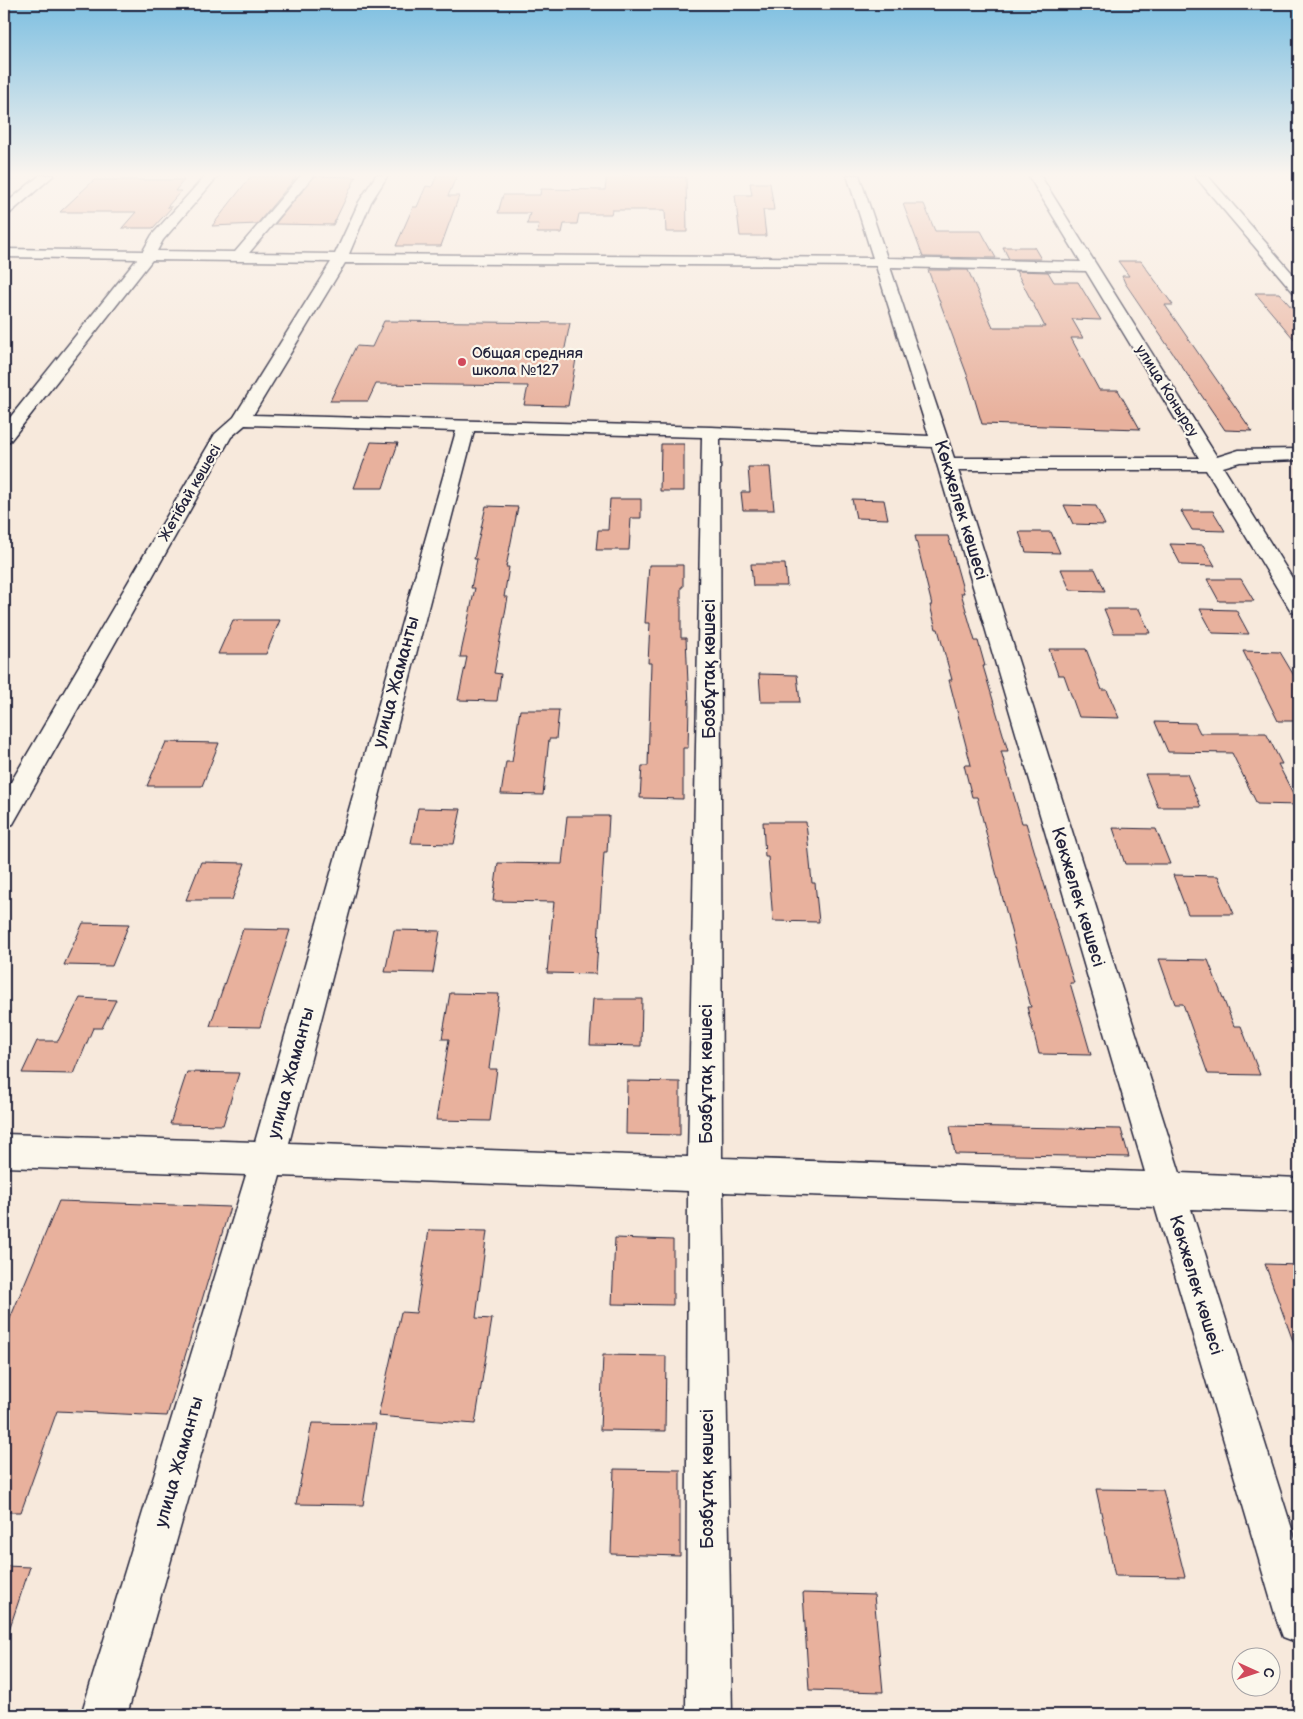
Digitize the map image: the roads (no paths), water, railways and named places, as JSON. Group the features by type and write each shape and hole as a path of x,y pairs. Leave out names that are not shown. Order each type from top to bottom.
{"street":[{"path":"4,437 148,255"},
{"path":"168,255 455,260 880,262 1090,267"},
{"name":"Көкжелек көшесі","path":"878,255 940,442 1299,1621"},
{"name":"улица Конырсу","path":"1083,255 1299,606"},
{"path":"1269,255 1299,290"},
{"name":"Жетібай көшесі","path":"4,816 224,434 241,420 334,271 338,257"},
{"path":"241,420 711,432 940,442"},
{"name":"улица Жаманты","path":"104,1715 268,1158 341,881 466,427"},
{"name":"Бозбұтақ көшесі","path":"708,1715 705,1173 711,432"},
{"path":"946,464 1212,464 1239,456 1299,454"},
{"path":"4,1150 1299,1195"}],"place":[{"name":"Общая средняя школа №127","path":"462,362"}]}
